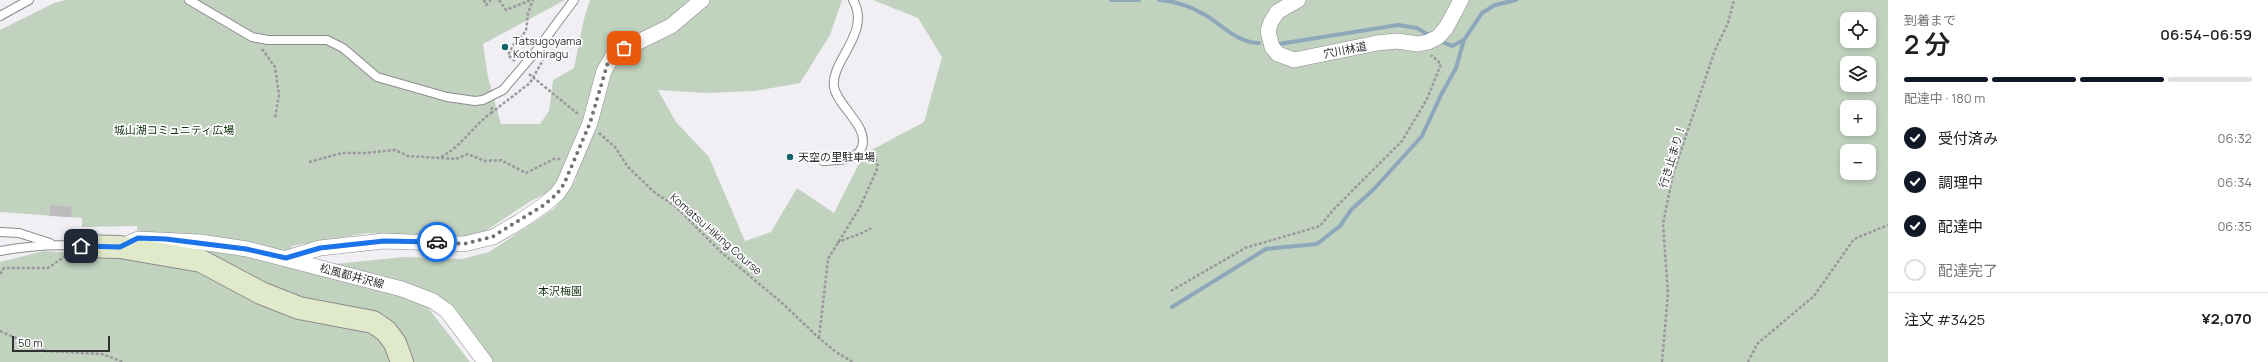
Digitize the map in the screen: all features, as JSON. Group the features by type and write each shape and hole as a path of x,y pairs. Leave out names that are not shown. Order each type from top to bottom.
{"street":[{"path":"286,258 320,248 384,241 464,244 492,237 544,205 557,194 564,184 576,159 590,123 604,71 614,54 671,26 702,0"},
{"name":"穴川林道","path":"1298,0 1278,12 1268,31 1272,47 1278,54 1294,60 1397,41 1418,44 1428,42 1438,37 1446,28 1461,0"},
{"name":"松風都井沢線","path":"120,247 138,238 166,239 246,249 286,258 357,279 402,289 433,301 447,312 485,362"},
{"name":"松風都井沢線","path":"87,246 120,247 201,261 262,293 299,308 372,322 386,331 395,343 402,362"}],"lane":[{"path":"0,16 29,0"},
{"path":"190,0 252,37 268,40 327,40 342,48 369,71 388,81 454,99 475,101 496,94 523,68 574,0"},
{"path":"823,161 846,159 854,155 862,148 863,141 860,131 840,100 834,87 835,76 853,41 856,28 857,17 853,0"},
{"path":"0,232 19,233 53,244"},
{"path":"0,251 24,246 53,244 87,246"}],"path":[{"path":"484,0 486,5 491,0"},
{"path":"499,0 506,10 532,0"},
{"name":"Komatsu Hiking Course","path":"532,0 528,13 526,31 514,44 508,55 590,123 615,147 628,167 645,184 674,206 722,252 781,302 818,338 836,352 853,362"},
{"name":"行き止まり！","path":"1662,362 1665,347 1668,294 1663,224 1673,174 1714,50 1728,23 1734,0"},
{"path":"252,37 275,67 278,95 275,118"},
{"path":"1171,291 1246,248 1320,226 1334,209 1402,142 1427,99 1441,64 1418,44"},
{"path":"441,158 464,141 480,121 492,113 492,103 496,94"},
{"path":"818,338 828,259 836,243 860,207 878,167 873,152 862,148"},
{"path":"309,162 342,153 366,154 396,150 408,156 456,159 467,154 485,161 501,160 526,173 554,159 576,159"},
{"path":"1748,362 1757,344 1814,296 1854,239 1888,225"},
{"path":"836,243 850,236 863,234 871,228"},
{"path":"0,274 4,268 48,268 69,254 87,246"},
{"path":"0,331 45,351 102,354 123,362"}],"green space":[{"path":"66,0 565,0 483,44 488,77 501,124 540,124 549,111 553,80 574,68 584,19 590,0 842,0 830,35 800,83 755,91 706,93 658,90 676,122 709,157 745,241 771,232 797,188 834,213 864,154 924,122 942,57 918,18 873,0 1888,0 1888,362 493,362 452,306 437,294 421,288 325,265 404,257 462,259 489,252 555,208 577,178 529,202 472,240 368,233 292,246 288,266 423,301 470,362 0,362 0,262 44,251 101,255 139,246 137,226 82,227 82,218 0,212 0,30 54,3"}],"building":[{"path":"50,205 72,207 71,217 50,216"}],"waterway":[{"path":"1111,0 1139,0"},
{"path":"1159,0 1178,3 1190,7 1207,16 1238,37 1244,40 1259,43"},
{"path":"1438,40 1452,46 1464,40 1482,13 1495,5 1516,0"},
{"path":"1279,44 1398,25 1417,28 1430,36"},
{"path":"1172,307 1266,249 1317,244 1340,226 1351,210 1374,189 1422,136 1441,95 1456,68 1464,40"}],"way so far":[{"path":"437,242 464,244 477,242 492,237 519,222 557,194 564,184 576,159 590,123 604,71 608,62 614,54 624,48"}],"place":[{"name":"Tatsugoyama Kotohiragu","path":"505,47"},
{"name":"天空の里駐車場","path":"790,157"}],"route":[{"path":"81,246 120,247 138,238 166,239 200,242 246,249 286,258 320,248 384,241 410,240 437,242"}],"park label":[{"name":"城山湖コミュニティ広場","path":"174,130"},
{"name":"本沢梅園","path":"560,291"}]}
